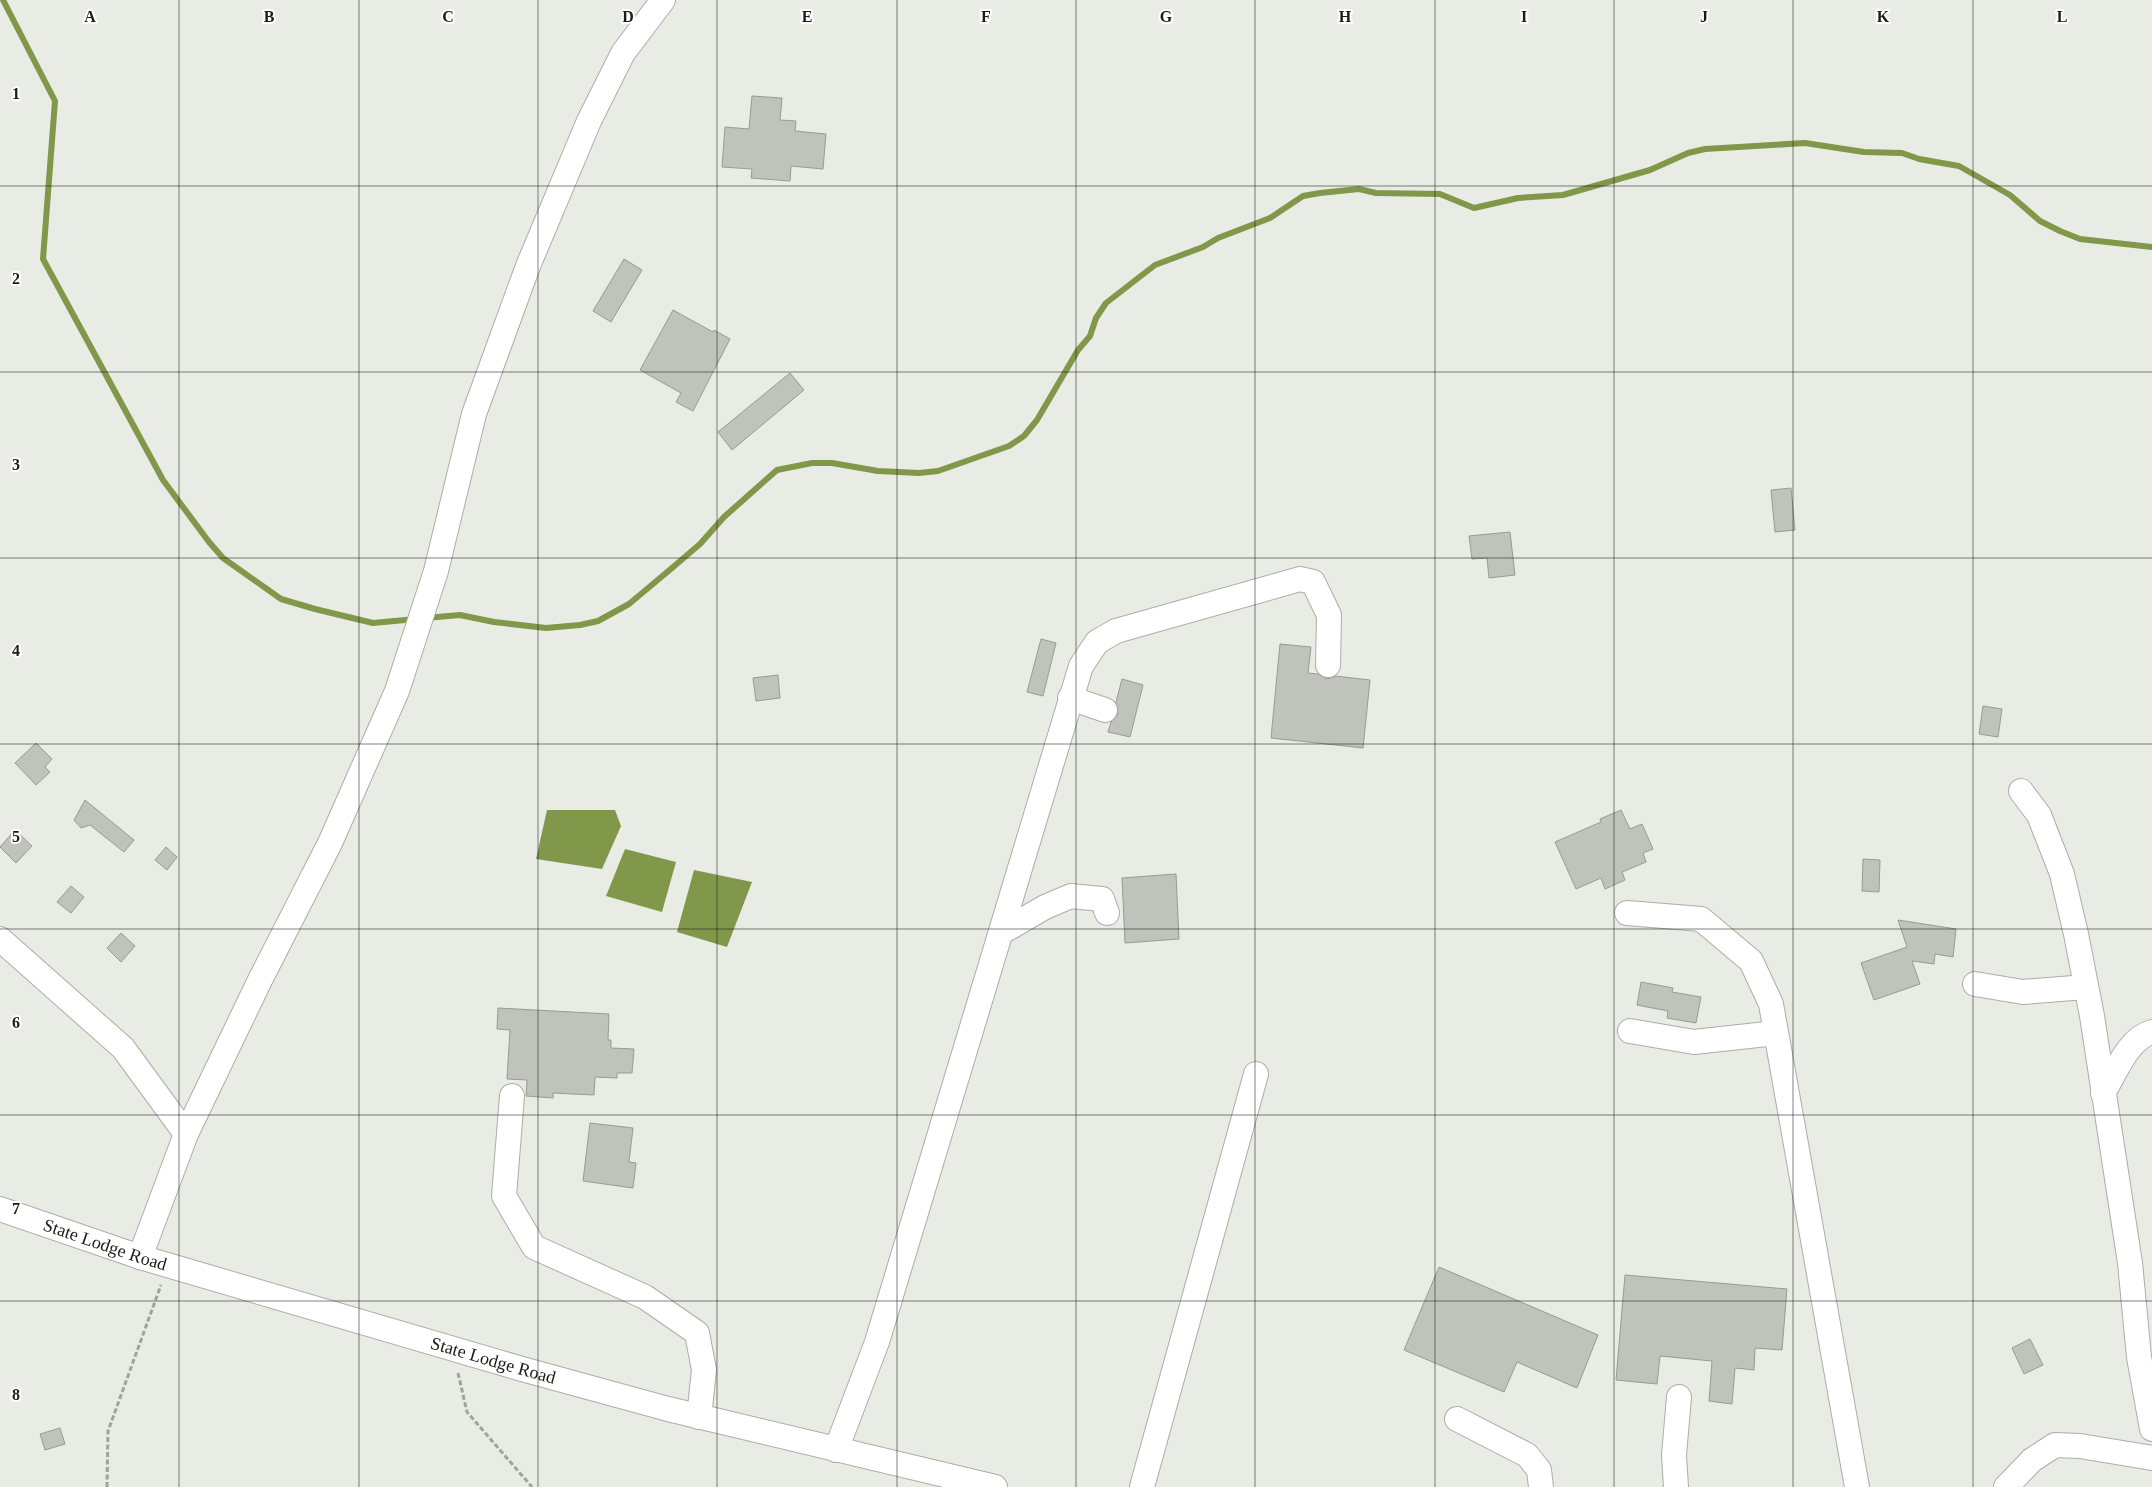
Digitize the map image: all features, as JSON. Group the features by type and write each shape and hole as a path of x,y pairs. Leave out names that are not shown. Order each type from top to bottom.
{"street":[{"path":"140,1256 186,1134 260,980 330,843 397,691 436,571 474,414 528,266 589,121 614,70 623,53 663,0"},
{"path":"836,1450 877,1342 1002,932 1080,666 1097,642 1116,632 1300,579 1314,582 1329,615 1328,665"},
{"path":"1070,698 1105,710"},
{"path":"2021,791 2039,815 2062,874 2086,987 2130,1263 2138,1357 2152,1428"},
{"path":"1002,932 1045,907 1071,896 1102,899 1107,913"},
{"path":"1627,913 1701,919 1751,960 1772,1004 1856,1487"},
{"path":"0,939 123,1048 186,1134"},
{"path":"1975,984 2023,992 2086,987"},
{"path":"1630,1031 1694,1042 1776,1033"},
{"path":"2103,1094 2127,1053 2142,1035 2152,1032"},
{"path":"1142,1487 1256,1074"},
{"path":"512,1096 504,1196 534,1247 645,1297 697,1333 704,1370 699,1417"},
{"name":"State Lodge Road","path":"0,1208 140,1256 454,1349 699,1417 995,1487"},
{"path":"1676,1487 1674,1455 1679,1397"},
{"path":"1457,1419 1527,1455 1539,1470 1541,1487"},
{"path":"2006,1487 2032,1460 2055,1445 2080,1446 2152,1458"}],"path":[{"path":"107,1487 108,1431 169,1264"},
{"path":"454,1349 467,1412 532,1487"}],"shaded area":[{"path":"547,810 615,810 621,826 602,869 536,859"},
{"path":"625,849 676,862 662,912 606,896"},
{"path":"694,870 752,882 727,947 677,932"}],"building":[{"path":"752,96 782,98 780,120 796,121 795,131 826,134 823,169 791,166 790,181 751,178 752,169 722,167 725,127 749,129"},
{"path":"624,259 642,270 611,322 593,311"},
{"path":"673,310 730,339 693,411 676,402 681,393 640,370"},
{"path":"790,373 804,390 732,450 718,432"},
{"path":"1791,488 1795,530 1775,532 1771,490"},
{"path":"1510,532 1515,575 1489,578 1487,558 1472,559 1469,536"},
{"path":"1041,639 1056,643 1043,696 1027,692"},
{"path":"1280,644 1311,647 1308,673 1318,674 1327,679 1336,676 1370,680 1363,748 1271,738"},
{"path":"778,675 780,698 756,701 753,678"},
{"path":"1122,679 1143,685 1130,737 1108,732 1111,722 1118,714 1116,702"},
{"path":"1983,706 2002,709 1998,737 1979,734"},
{"path":"36,743 52,759 45,767 50,772 36,785 15,763"},
{"path":"85,800 134,840 124,852 90,825 81,828 74,820"},
{"path":"1621,810 1630,829 1642,824 1653,849 1643,853 1646,862 1622,872 1625,880 1605,889 1601,878 1576,889 1555,842 1601,822 1600,819"},
{"path":"15,830 32,846 16,863 0,847"},
{"path":"166,847 177,857 167,870 155,860"},
{"path":"1863,859 1880,860 1879,892 1862,891"},
{"path":"1176,874 1179,939 1125,943 1122,878"},
{"path":"71,886 84,897 71,913 57,902"},
{"path":"1898,920 1956,929 1953,957 1935,954 1934,964 1912,961 1920,984 1874,1000 1861,963 1907,947"},
{"path":"121,933 135,946 121,962 107,948"},
{"path":"1641,982 1673,988 1672,992 1701,997 1696,1023 1667,1018 1668,1011 1637,1005"},
{"path":"498,1008 609,1014 608,1040 611,1040 611,1048 634,1049 632,1073 617,1073 617,1078 595,1077 594,1095 553,1093 553,1098 526,1096 527,1080 507,1079 510,1030 497,1029"},
{"path":"590,1123 633,1128 629,1162 636,1163 633,1188 583,1181"},
{"path":"1439,1267 1598,1335 1577,1388 1517,1362 1504,1392 1404,1350"},
{"path":"1625,1275 1787,1289 1782,1350 1755,1348 1754,1370 1735,1368 1732,1404 1709,1401 1712,1361 1660,1356 1657,1384 1616,1380"},
{"path":"2030,1339 2043,1365 2024,1374 2012,1348"},
{"path":"60,1428 65,1444 45,1450 40,1434"}],"waterway":[{"path":"3,0 55,101 43,259 163,480 223,558 281,599 373,623 416,619"},
{"path":"426,618 460,615 494,622 546,628 580,625 598,621 629,604 672,568 700,544 724,517 777,470 812,463 832,463 878,471 919,473 938,471 1009,446 1024,436 1037,420 1078,350 1090,336 1096,318 1106,303 1155,265 1270,218 1303,196 1359,189 1376,193 1440,194 1474,208 1518,198 1563,195 1650,170 1688,153 1705,149 1805,143 1864,152 1902,153 1919,159 1959,166 2010,195 2040,221 2060,231 2080,239 2152,247"}]}
